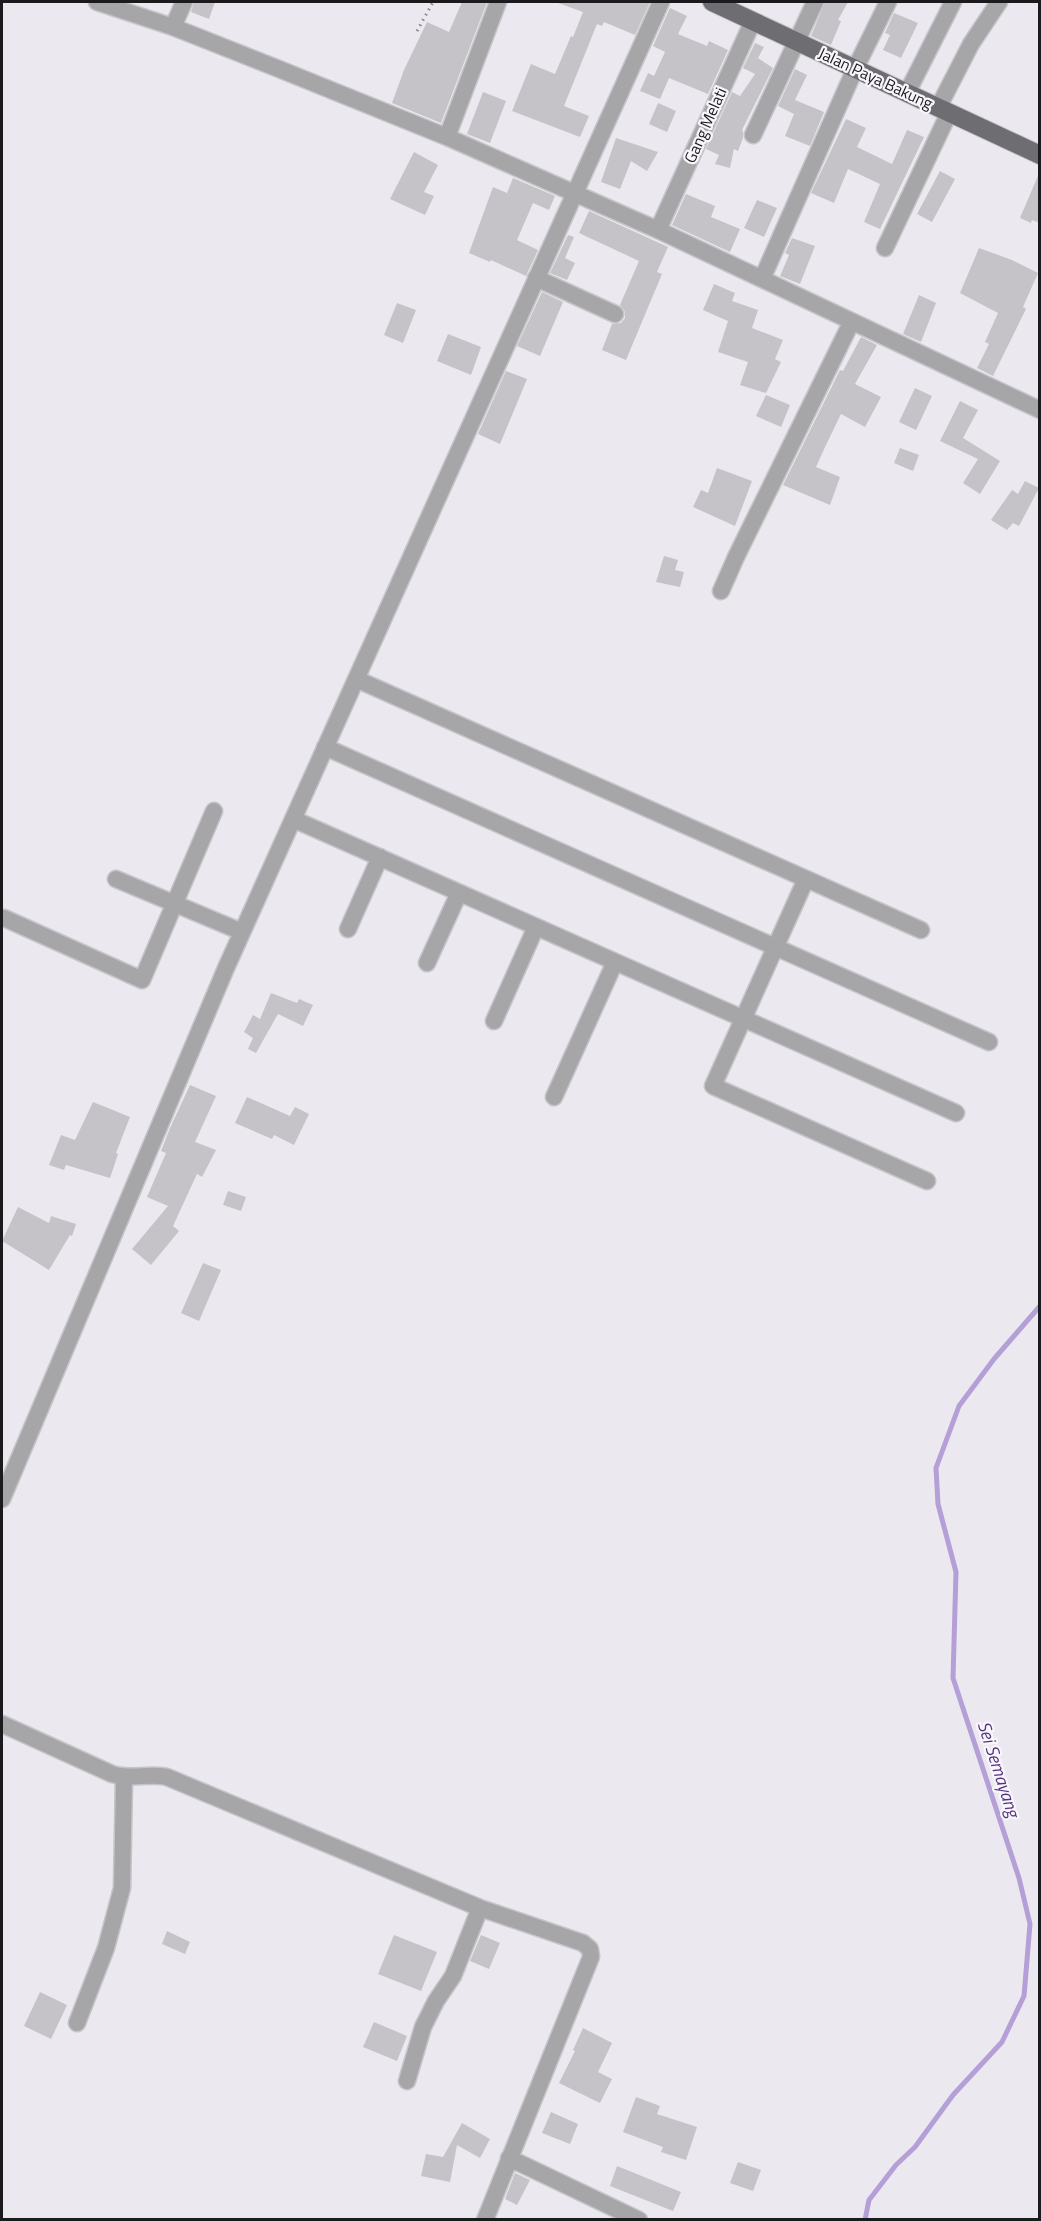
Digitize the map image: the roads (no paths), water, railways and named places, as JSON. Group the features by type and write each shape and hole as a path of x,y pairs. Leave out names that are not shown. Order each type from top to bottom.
{"main road":[{"name":"Jalan Paya Bakung","path":"720,3 795,41 1040,155"}],"street":[{"path":"100,2 173,27 447,137 658,230 851,323 1040,410"},
{"path":"173,27 184,2"},
{"path":"447,137 498,2"},
{"path":"2,1499 242,932 661,2"},
{"path":"753,135 815,2"},
{"path":"762,279 855,69 888,2"},
{"path":"907,93 953,2"},
{"path":"885,248 971,44 999,2"},
{"name":"Gang Melati","path":"658,230 753,21"},
{"path":"536,278 615,314"},
{"path":"721,591 811,401 851,323"},
{"path":"356,679 921,930"},
{"path":"325,747 989,1042"},
{"path":"4,918 142,980 214,812"},
{"path":"293,819 956,1113"},
{"path":"348,929 380,857"},
{"path":"116,879 242,932"},
{"path":"806,879 713,1086 927,1181"},
{"path":"427,963 459,892"},
{"path":"494,1021 536,927"},
{"path":"554,1097 615,962"},
{"path":"2,1724 99,1769 124,1778 146,1774 167,1777 480,1908 584,1943 590,1949 591,1957 485,2220"},
{"path":"76,2023 106,1948 122,1888 124,1778"},
{"path":"407,2081 423,2027 436,2001 453,1976 480,1908"},
{"path":"509,2158 639,2220"}],"waterway":[{"name":"Sei Semayang","path":"865,2220 869,2200 896,2165 915,2147 953,2095 1002,2042 1024,1996 1030,1924 1019,1878 953,1678 956,1572 938,1504 936,1468 959,1406 994,1359 1040,1306"}]}
